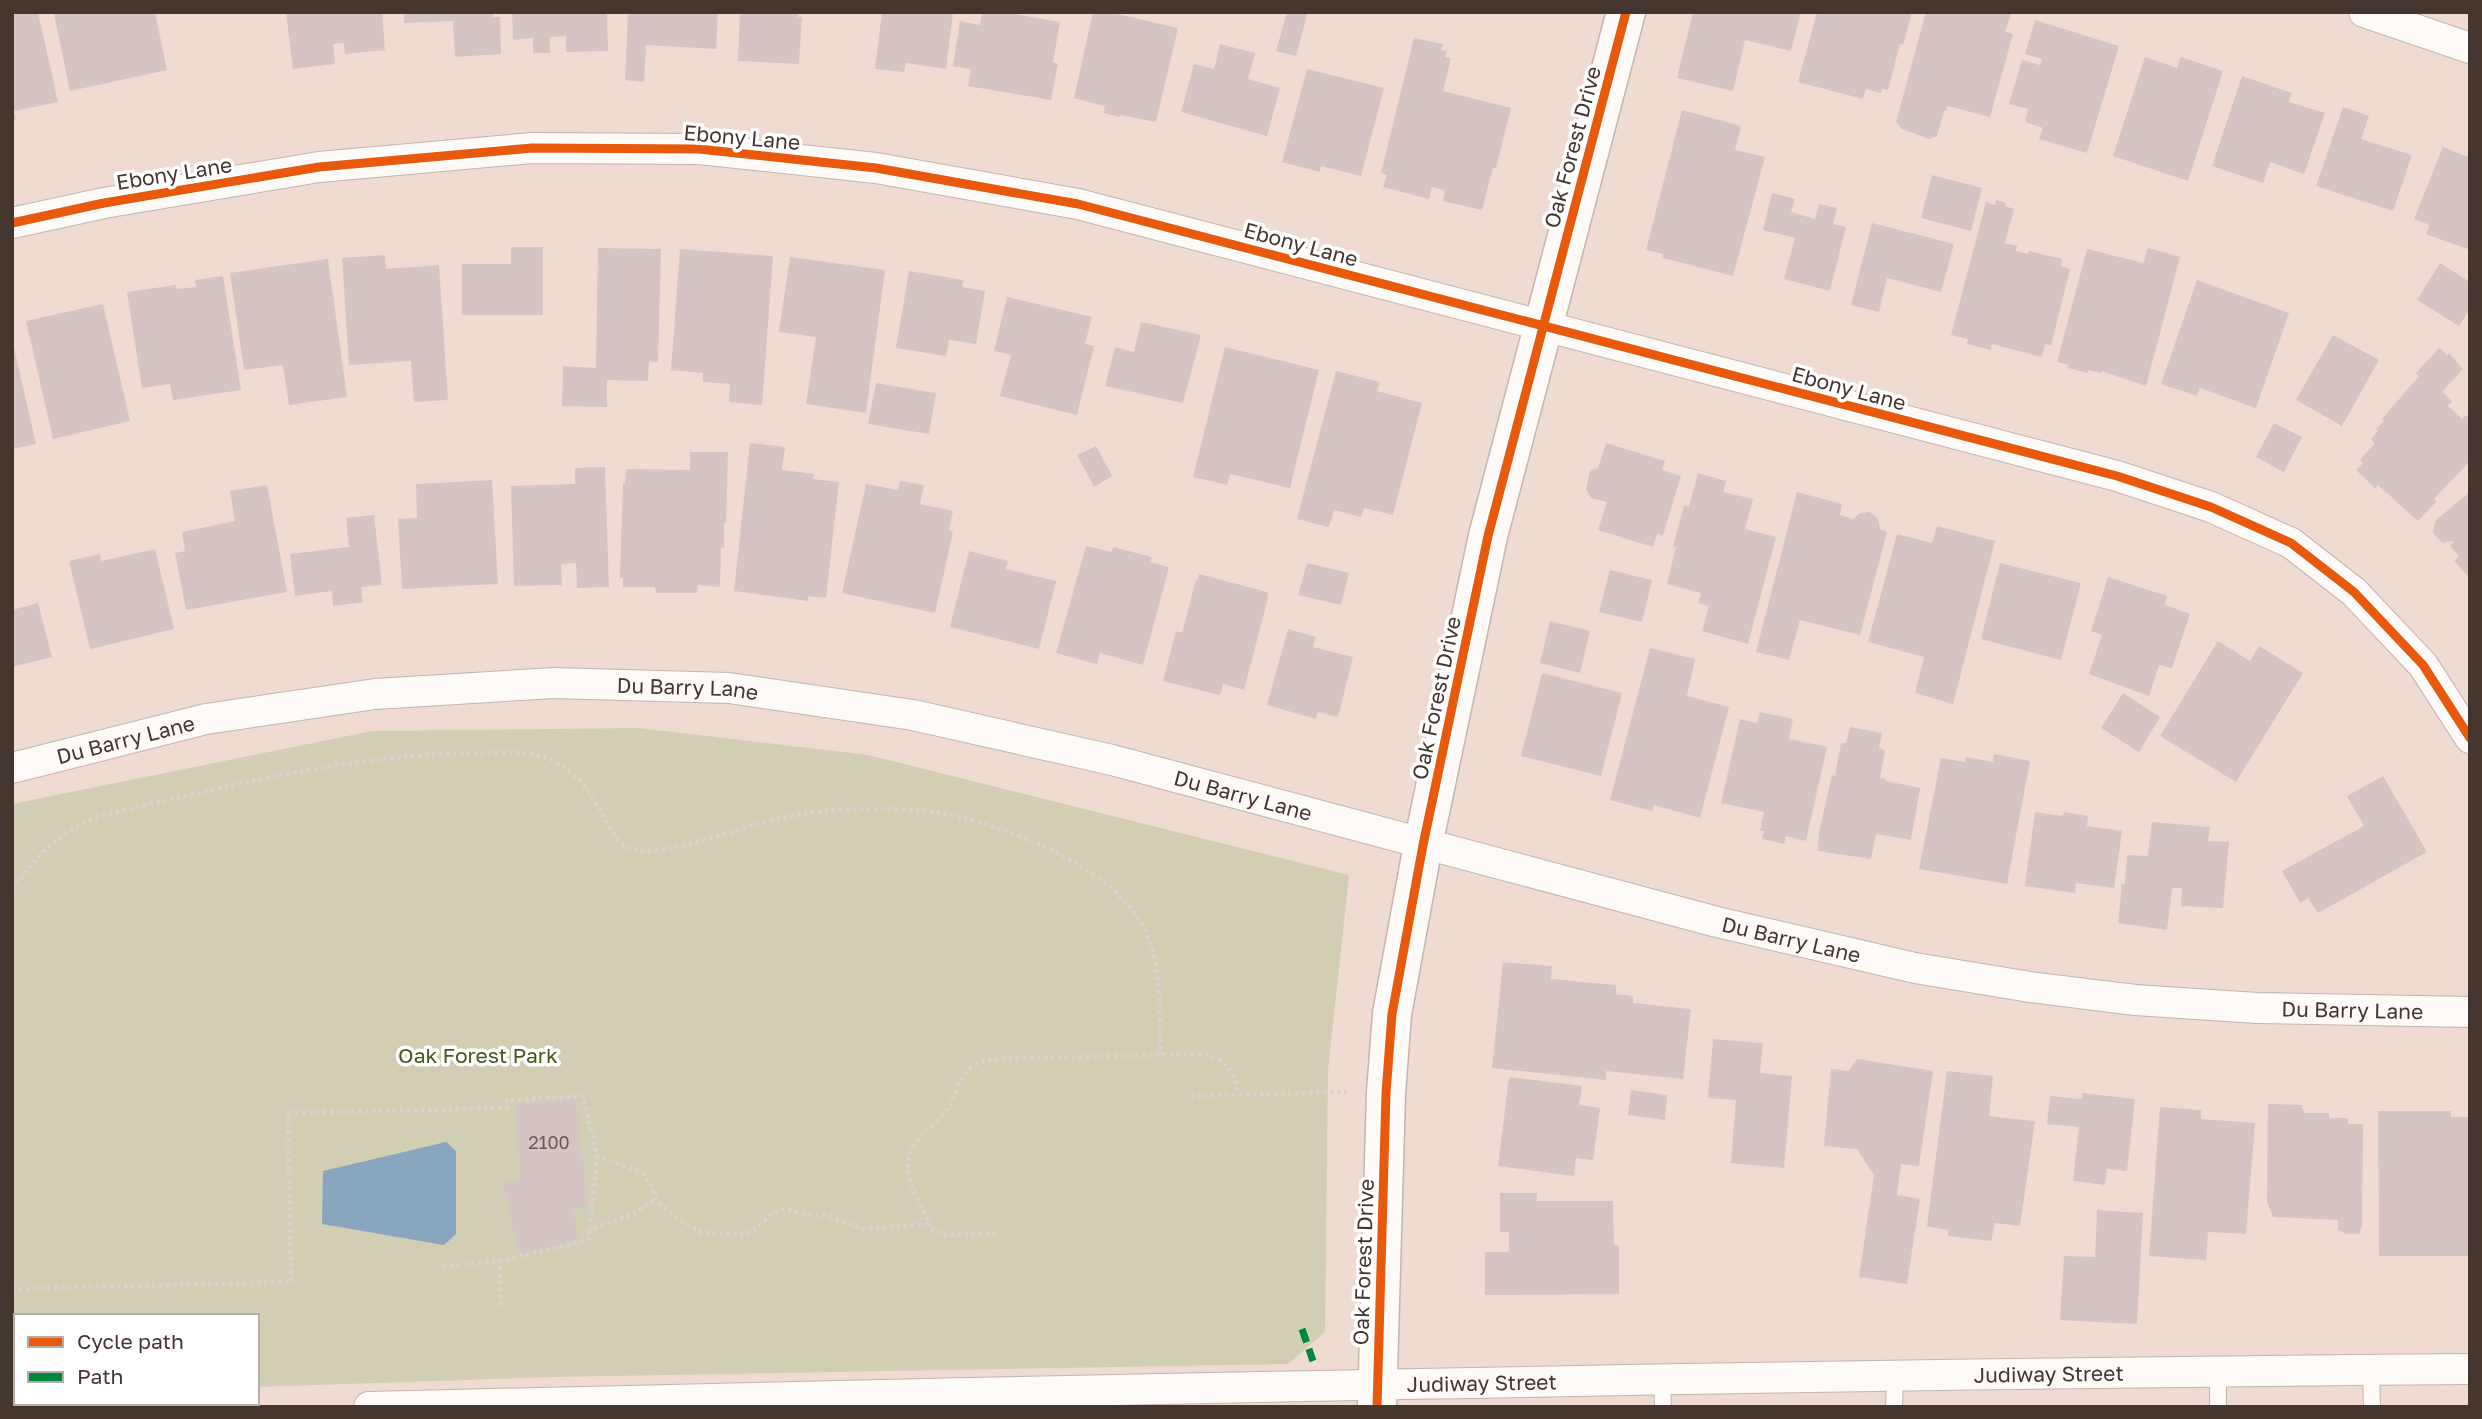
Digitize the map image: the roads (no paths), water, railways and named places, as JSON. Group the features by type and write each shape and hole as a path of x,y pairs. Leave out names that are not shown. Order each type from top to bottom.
{"street":[{"name":"Oak Forest Drive","path":"1377,1396 1386,1093 1392,1014 1423,845 1488,536 1626,12"},
{"path":"2364,12 2470,48"},
{"name":"Ebony Lane","path":"12,223 104,203 319,167 532,148 699,149 876,168 1078,204 2117,476 2211,507 2291,543 2354,592 2423,665 2470,738"},
{"name":"Du Barry Lane","path":"12,768 206,719 375,694 554,683 729,688 913,715 1112,760 1717,922 1915,968 2030,987 2135,1000 2257,1008 2470,1012"},
{"name":"Judiway Street","path":"369,1407 1233,1386 1377,1396 1662,1393 1895,1374 2470,1369"}],"lane":[{"path":"2371,1370 2372,1407"},
{"path":"2218,1372 2218,1407"},
{"path":"1894,1407 1895,1374"}],"water":[{"path":"446,1142 456,1151 456,1234 444,1245 322,1224 323,1171"}],"park label":[{"name":"Oak Forest Park","path":"478,1055"}]}
